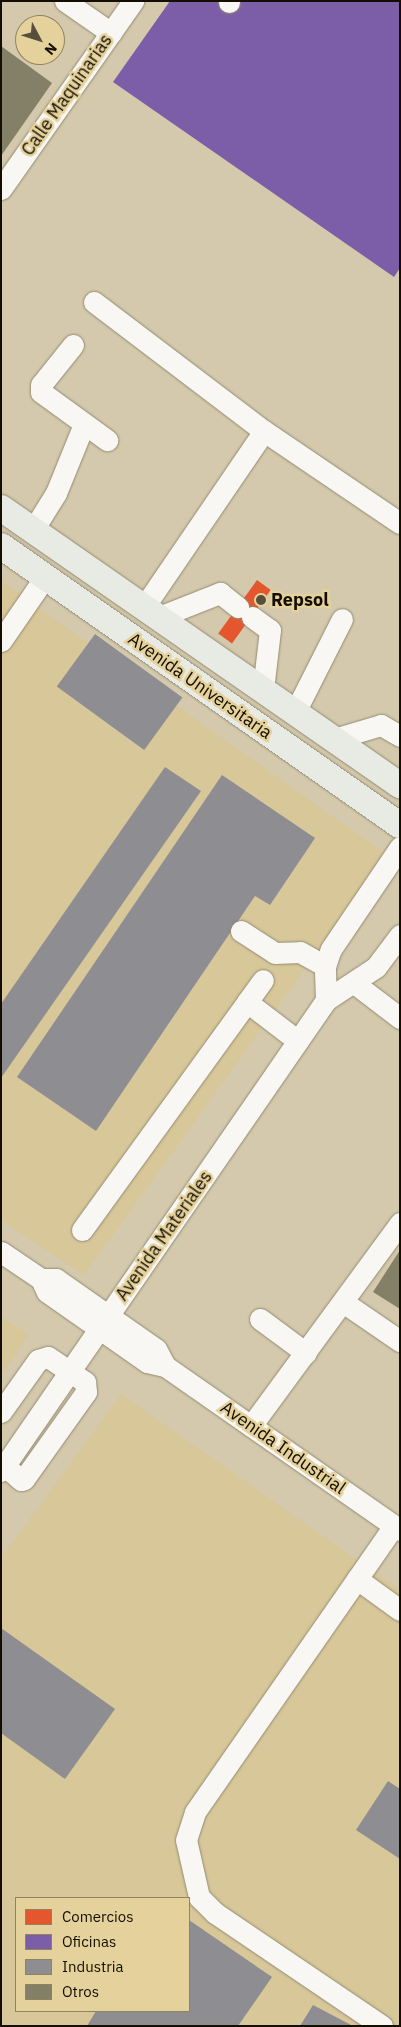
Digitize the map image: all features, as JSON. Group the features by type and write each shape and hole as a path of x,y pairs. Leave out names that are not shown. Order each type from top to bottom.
{"main road":[{"name":"Avenida Universitaria","path":"1,508 400,785"},
{"path":"41,574 55,545"},
{"name":"Avenida Universitaria","path":"1,546 400,825"}],"street":[{"name":"Calle Maquinarias","path":"1,189 133,1"},
{"path":"71,3 111,33"},
{"path":"94,302 264,431 400,523"},
{"path":"73,345 40,389 107,440"},
{"path":"33,530 56,494 84,424"},
{"path":"151,612 264,431"},
{"path":"1,641 41,574"},
{"path":"151,612 220,593 270,630 263,690"},
{"path":"295,712 342,619"},
{"path":"334,739 381,725 400,736"},
{"path":"326,1000 325,966 339,933 400,847"},
{"path":"241,931 275,953 300,952 325,966"},
{"name":"Avenida Materiales","path":"3,1469 326,1000 376,967 400,936"},
{"path":"82,1230 263,980"},
{"path":"354,983 400,1018"},
{"path":"247,1002 298,1041"},
{"path":"251,1426 400,1223"},
{"name":"Avenida Industrial","path":"1,1252 41,1279 47,1292 104,1322 147,1362 166,1366 397,1528"},
{"path":"343,1302 400,1341"},
{"path":"260,1319 306,1353"},
{"path":"1,1412 38,1360 48,1357 71,1370 87,1387 24,1479 21,1480 3,1469"},
{"path":"46,1406 66,1420"},
{"path":"382,2026 204,1903 198,1897 186,1840 195,1812 357,1579 397,1528"},
{"path":"357,1579 400,1610"}],"shaded area":[{"path":"1,581 387,855 84,1275 1,1220"},
{"path":"1,1316 29,1335 1,1375"},
{"path":"121,1394 400,1590 400,2026 1,2026 1,1558"}],"building: Comercios":[{"path":"257,580 271,590 232,643 218,633"}],"building: Oficinas":[{"path":"170,1 400,1 400,268 394,277 113,82"}],"building: Industria":[{"path":"95,634 182,697 144,750 57,687"},
{"path":"165,767 201,791 1,1078 1,1004"},
{"path":"222,775 315,838 270,905 255,896 96,1131 17,1077"},
{"path":"1,1628 115,1709 65,1779 1,1733"},
{"path":"388,1781 400,1789 400,1859 356,1830"},
{"path":"190,1921 272,1977 238,2026 87,2026 95,2012 190,2012"},
{"path":"313,2005 353,2026 300,2026"}],"building: Otros":[{"path":"1,46 15,56 15,65 27,65 52,83 1,156"},
{"path":"400,1250 400,1309 373,1292"}],"place":[{"name":"Repsol","path":"261,600"}]}
